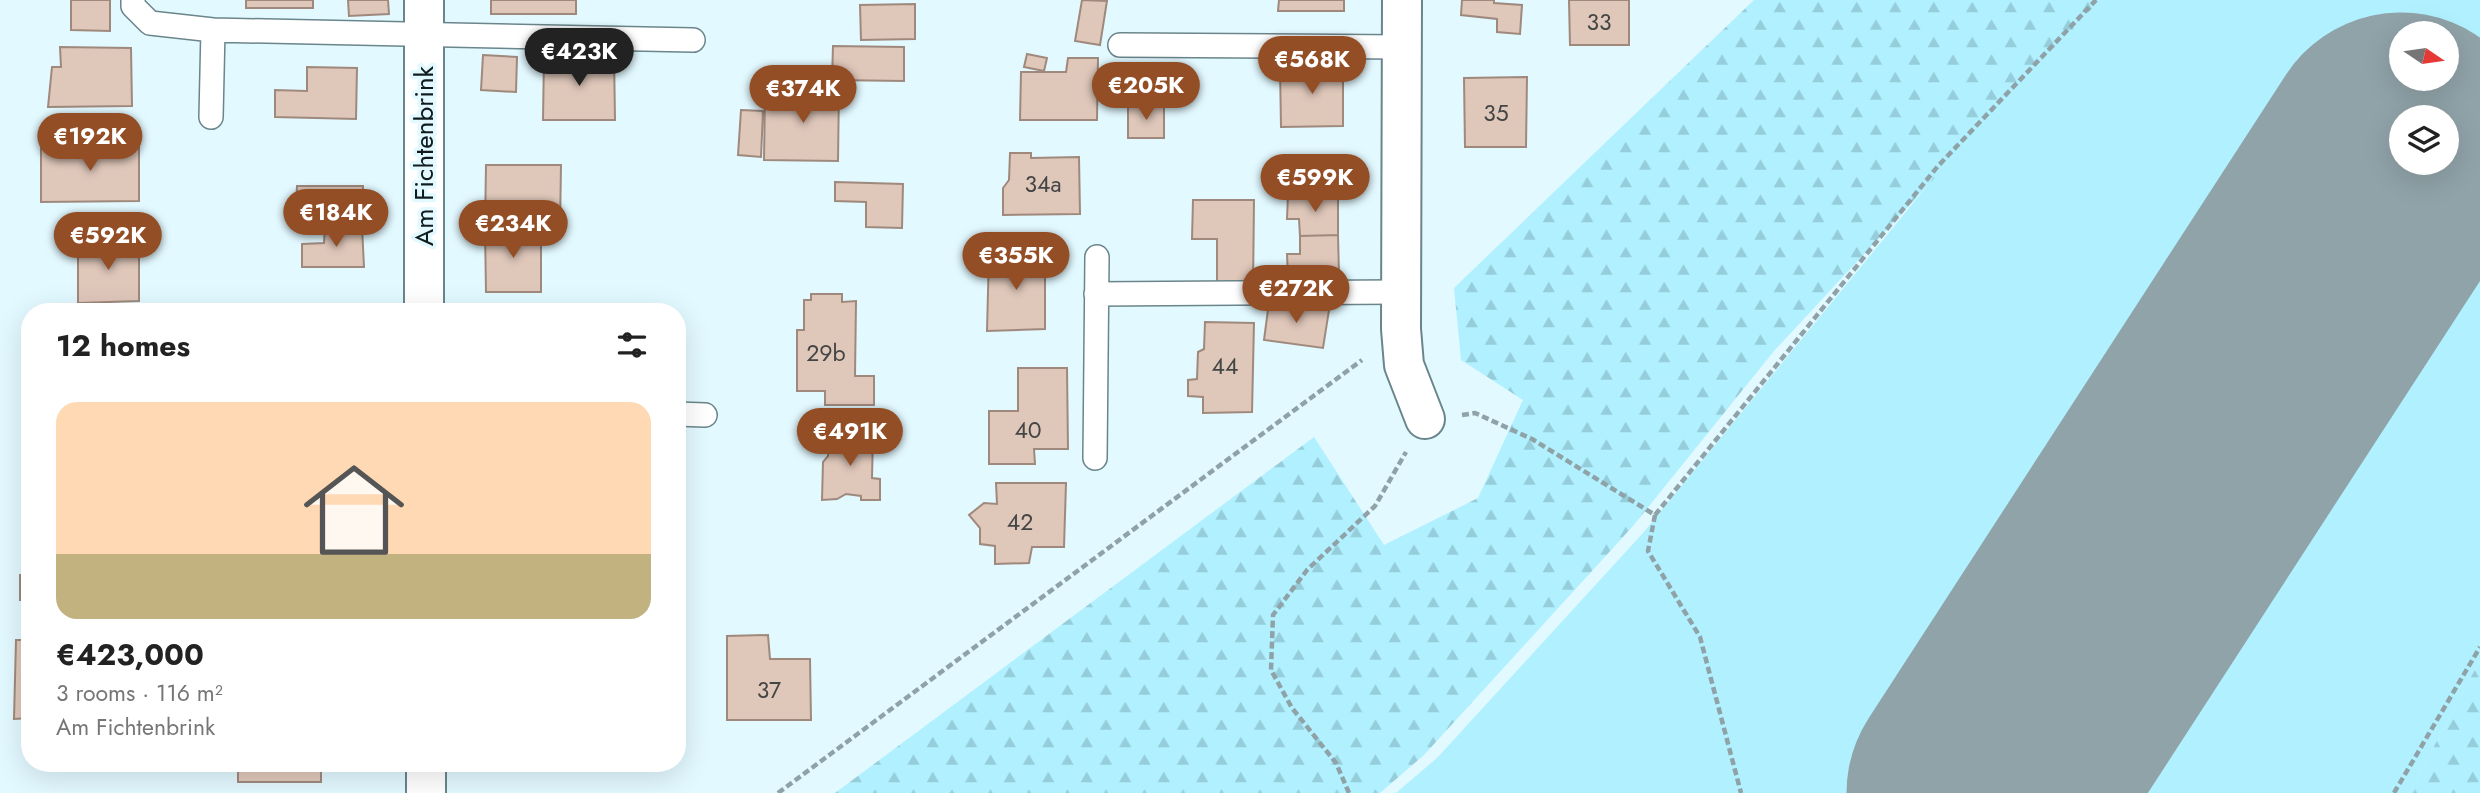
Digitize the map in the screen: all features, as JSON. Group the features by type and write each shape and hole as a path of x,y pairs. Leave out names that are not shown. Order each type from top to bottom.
{"street":[{"path":"1402,0 1401,310 1404,365 1425,419"},
{"name":"Am Fichtenbrink","path":"424,18 424,303"},
{"path":"426,772 426,793"}],"lane":[{"path":"133,0 133,6 149,23 214,30 424,18 694,40"},
{"path":"211,117 214,30"},
{"path":"1120,45 1402,47"},
{"path":"1095,458 1097,257"},
{"path":"1096,294 1401,310"},
{"path":"686,414 705,415"}],"path":[{"path":"1741,793 1700,637 1648,551 1656,515 1938,166 2096,0"},
{"path":"778,793 1346,373 1401,310"},
{"path":"1349,793 1336,763 1292,708 1271,670 1273,615 1307,570 1375,506 1425,419 1475,413 1532,439 1656,515"},
{"path":"2394,793 2480,647"}],"green space":[{"path":"1754,0 2100,0 1774,351 1633,526 1424,755 1380,793 835,793 1314,437 1384,545 1478,498 1523,400 1461,360 1454,288"},
{"path":"2099,0 2480,0 2480,660 2409,793 1396,793 1437,758 1643,533 1941,169"},
{"path":"2480,660 2480,793 2409,793"}],"building":[{"path":"71,0 110,0 110,31 71,30"},
{"path":"246,0 313,0 313,8 246,8"},
{"path":"348,0 388,0 389,14 349,16"},
{"path":"491,0 576,0 576,14 491,14"},
{"path":"1082,0 1107,1 1100,45 1075,41"},
{"path":"1279,0 1344,0 1344,11 1278,11"},
{"path":"1462,0 1494,0 1494,3 1522,5 1520,34 1497,32 1497,19 1461,15"},
{"path":"1569,0 1629,0 1629,45 1570,45"},
{"path":"915,4 915,39 861,40 860,5"},
{"path":"833,46 904,47 904,81 832,80"},
{"path":"60,47 131,48 132,106 48,107 52,67 61,67"},
{"path":"1027,54 1047,58 1044,71 1024,67"},
{"path":"483,55 517,57 516,92 481,90"},
{"path":"544,56 614,56 615,120 543,120"},
{"path":"1068,58 1098,58 1097,120 1020,120 1021,72 1066,72"},
{"path":"1343,65 1343,126 1281,127 1280,66"},
{"path":"307,67 357,68 356,119 275,117 275,90 307,91"},
{"path":"1527,77 1526,147 1465,147 1464,78"},
{"path":"792,85 839,85 838,161 764,160 765,97 792,97"},
{"path":"1128,105 1164,105 1164,138 1128,138"},
{"path":"741,110 763,111 761,157 738,155"},
{"path":"139,144 139,201 41,202 41,145"},
{"path":"1010,153 1031,153 1031,158 1079,157 1080,214 1003,215 1003,188 1009,180"},
{"path":"1328,162 1345,165 1343,180 1326,178"},
{"path":"486,165 561,165 560,226 485,229"},
{"path":"835,182 903,184 902,228 866,227 866,202 835,201"},
{"path":"297,186 363,186 362,227 295,226"},
{"path":"1288,194 1338,195 1338,235 1300,236 1299,219 1287,219"},
{"path":"1193,200 1254,200 1253,289 1217,288 1217,239 1192,239"},
{"path":"325,226 362,227 364,267 302,267 302,244 324,243"},
{"path":"541,227 541,292 486,292 485,229"},
{"path":"1338,235 1339,276 1288,278 1287,254 1300,254 1300,236"},
{"path":"139,242 139,301 78,303 78,243"},
{"path":"989,253 1045,253 1045,329 987,331"},
{"path":"811,294 842,294 842,302 856,301 855,376 874,376 874,405 825,405 825,391 797,391 797,330 804,330 804,300 811,300"},
{"path":"1269,302 1329,310 1323,348 1264,340"},
{"path":"1205,322 1254,323 1252,412 1203,413 1203,397 1188,396 1188,380 1197,379 1198,352 1204,349"},
{"path":"1018,368 1067,368 1068,449 1034,449 1035,464 989,464 989,411 1018,411"},
{"path":"828,434 873,434 872,478 880,479 880,500 861,500 861,496 846,494 837,499 822,500 823,462 828,456"},
{"path":"996,483 1066,483 1064,547 1032,547 1029,563 995,564 995,546 980,544 980,528 969,515 984,503 997,504"},
{"path":"768,635 770,659 810,659 811,720 727,720 727,636"},
{"path":"16,640 21,640 21,719 14,719"},
{"path":"238,772 321,772 321,782 238,782"}],"runway":[{"path":"1984,793 2389,169"}]}
